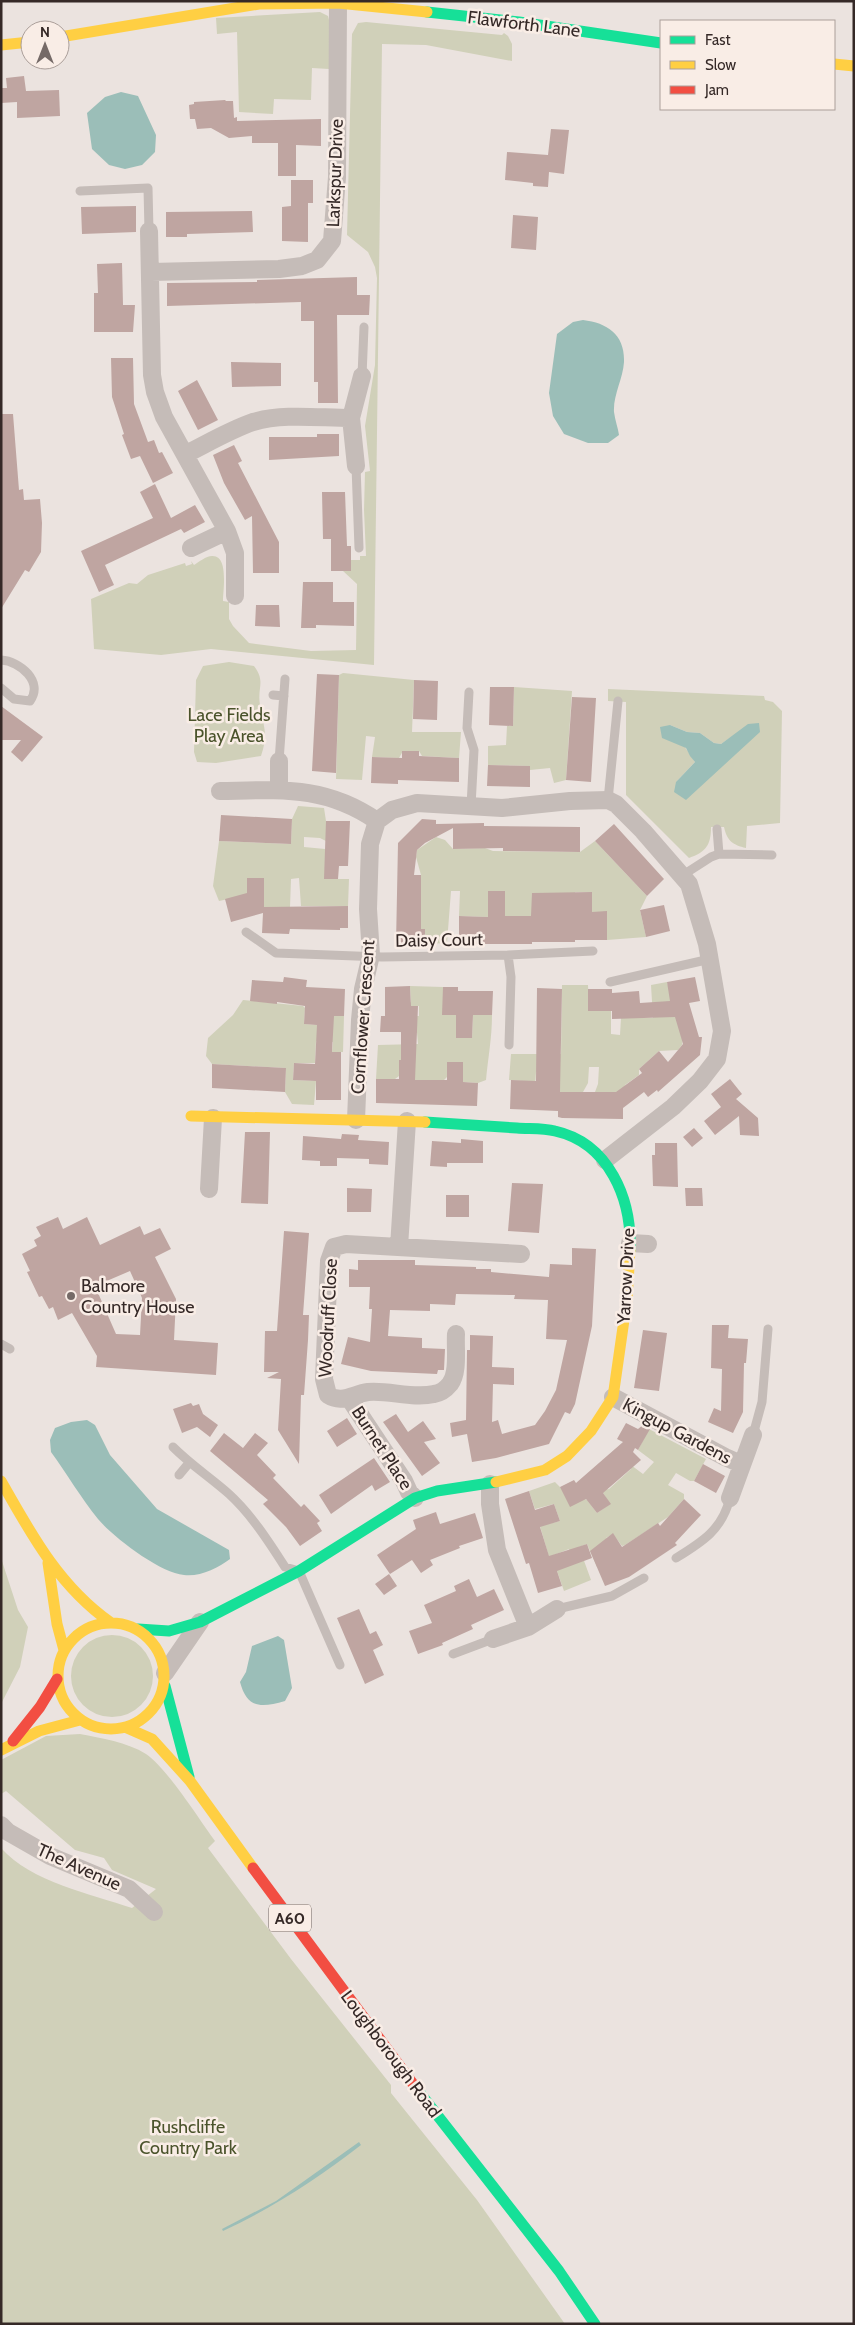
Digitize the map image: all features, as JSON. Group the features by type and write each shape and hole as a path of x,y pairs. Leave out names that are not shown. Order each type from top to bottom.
{"street":[{"name":"Flawforth Lane","path":"70,35 228,8 266,4 338,3 519,22 660,43"},
{"name":"Larkspur Drive","path":"151,272 279,269 302,266 317,260 332,241 337,177 338,3"},
{"path":"1,45 20,43"},
{"path":"835,64 854,66"},
{"path":"149,231 153,383 164,417 227,531 235,553 235,596"},
{"path":"356,466 351,418 362,376"},
{"path":"186,454 232,430 255,422 278,417 351,418"},
{"path":"191,548 227,531"},
{"path":"279,761 279,790"},
{"path":"220,791 279,790 324,795 352,805 377,821 392,810 417,803 510,808 570,801 608,800 616,804 643,831 689,884 710,959 722,1031 718,1059 673,1107 605,1160"},
{"name":"Cornflower Crescent","path":"356,1120 360,1020 363,989 371,956 368,873 370,844 377,821"},
{"name":"Yarrow Drive","path":"138,1630 169,1631 200,1622 299,1571 415,1498 437,1491 490,1484 545,1470 572,1453 591,1431 612,1397 627,1299 630,1243 629,1217 621,1190 605,1160 585,1143 555,1131 407,1121 191,1116"},
{"path":"209,1189 213,1118"},
{"path":"399,1247 407,1121"},
{"path":"630,1243 648,1244"},
{"name":"Woodruff Close","path":"456,1334 454,1376 449,1385 441,1392 431,1395 371,1392 349,1398 334,1399 328,1395 324,1387 331,1252 334,1247 339,1245 399,1247 521,1254"},
{"name":"Kingup Gardens","path":"612,1397 741,1464"},
{"name":"Burnet Place","path":"349,1398 404,1481 409,1492 415,1498"},
{"name":"Kingup Gardens","path":"730,1498 753,1435"},
{"name":"A60","path":"1,1481 48,1563 90,1610 110,1622 127,1624 152,1641 161,1656 165,1680"},
{"path":"490,1484 490,1504 497,1550 528,1626"},
{"name":"A60","path":"48,1563 64,1650 59,1664 58,1679 61,1695 68,1709 80,1720 94,1727 111,1730 128,1728"},
{"path":"493,1639 528,1626 557,1609"},
{"path":"64,1650 77,1635 95,1625 110,1622"},
{"path":"128,1728 144,1718 158,1704 165,1680 200,1622"},
{"path":"1,1750 13,1741 40,1707 58,1679"},
{"name":"Loughborough Road","path":"165,1680 190,1781"},
{"path":"13,1741 64,1723 80,1720"},
{"name":"Loughborough Road","path":"128,1728 152,1739 190,1781 390,2055 559,2271 595,2324"},
{"name":"The Avenue","path":"1,1825 8,1832 50,1856 129,1889 154,1912"}],"lane":[{"path":"80,191 148,188 149,231"},
{"path":"362,376 364,327"},
{"path":"356,466 360,548"},
{"path":"1,660 12,662 27,672 34,683 33,695 30,701 20,700 1,688"},
{"path":"279,761 285,679"},
{"path":"469,692 467,728 474,750 471,806"},
{"path":"273,695 284,696"},
{"path":"608,800 618,701"},
{"path":"717,829 719,854"},
{"path":"682,875 711,856 719,854 772,854"},
{"name":"Daisy Court","path":"246,932 276,953 382,957 508,955 593,951"},
{"name":"Daisy Court","path":"508,955 511,977 509,1045"},
{"path":"610,982 710,959"},
{"name":"Kingup Gardens","path":"753,1435 762,1402 768,1329"},
{"path":"1,1344 10,1349"},
{"path":"173,1447 190,1464 230,1495 268,1540 284,1567 299,1571 340,1665"},
{"path":"179,1475 190,1464"},
{"name":"Kingup Gardens","path":"676,1558 703,1542 715,1529 727,1509 730,1498"},
{"path":"557,1609 612,1596 644,1578"},
{"path":"453,1654 493,1639"}],"green space":[{"path":"320,12 328,16 330,24 329,69 312,68 311,100 274,99 273,114 239,112 237,32 217,34 216,18"},
{"path":"366,22 502,35 504,33 512,44 512,61 426,45 382,44 374,665 211,649 161,655 94,649 91,599 129,583 137,584 148,575 185,563 186,566 192,564 191,561 194,565 212,556 217,557 221,561 223,567 223,601 229,602 229,619 249,643 311,651 356,650 357,584 343,571 351,560 360,560 360,556 366,556 365,472 370,471 365,426 375,365 377,278 375,267 368,252 347,235 352,34 358,23"},
{"name":"Lace Fields Play Area","path":"229,662 254,666 260,676 259,699 265,730 265,741 261,756 216,763 197,762 194,752 196,680 203,666"},
{"path":"343,673 414,680 412,732 461,732 459,758 422,756 419,751 403,751 399,758 372,757 375,737 366,736 362,780 336,779 339,675"},
{"path":"514,687 572,691 566,780 554,783 550,768 530,770 530,766 488,765 488,746 506,745 507,726 513,726"},
{"path":"608,689 764,696 765,700 773,702 782,711 780,823 747,826 746,848 731,842 724,827 711,827 709,843 700,853 689,858 626,795 626,702 608,701","holes":["670,725 687,732 700,733 714,743 721,744 734,735 676,782 695,762"]},
{"path":"298,806 324,808 326,841 320,838 304,837 304,847 325,849 325,879 349,879 348,906 301,906 299,878 291,879 290,907 263,907 264,878 247,878 247,895 219,901 213,886 219,841 291,844 292,819"},
{"path":"436,837 445,840 453,849 485,848 493,851 580,852 595,841 647,896 640,910 646,937 607,940 607,912 592,912 592,892 575,892 575,908 549,893 532,893 532,916 504,916 505,891 488,891 488,917 459,916 460,891 451,891 447,943 425,944 425,929 413,929 413,918 421,910 421,875 416,857 417,850"},
{"path":"667,982 683,1037 682,1045 678,1050 659,1051 639,1069 639,1075 625,1085 623,1092 595,1092 598,1084 599,1067 589,1067 588,1083 583,1092 558,1092 560,1072 536,1072 535,1087 524,1081 509,1080 511,1054 561,1054 562,985 588,985 589,1011 611,1011 611,1034 620,1035 621,1018 641,1014 645,1018 653,1018 651,985"},
{"path":"410,986 443,987 443,1015 457,1015 456,1038 472,1038 473,1015 492,1015 486,1080 478,1083 462,1082 463,1062 448,1062 447,1077 444,1080 414,1080 415,1060 399,1060 399,1076 395,1079 376,1079 378,1045 418,1044 417,1033 397,1032 403,1016 419,1016 419,1006 403,1006 411,1002"},
{"path":"243,1000 303,1006 305,1008 304,1024 321,1025 331,1016 344,1016 343,1052 332,1052 333,1042 316,1041 315,1063 294,1063 293,1080 316,1081 314,1105 292,1104 285,1092 286,1068 212,1064 206,1056 208,1038 233,1015"},
{"path":"649,1429 706,1459 694,1481 690,1481 676,1473 668,1485 684,1494 684,1499 668,1517 625,1545 622,1546 613,1534 606,1538 617,1558 597,1567 587,1544 579,1547 591,1580 564,1591 556,1568 574,1564 569,1549 549,1557 540,1526 560,1521 554,1504 535,1509 529,1491 555,1482 560,1487 587,1500 597,1513 610,1504 601,1490 609,1489 631,1469 631,1465 643,1474 654,1462 638,1450"},
{"path":"1,1558 18,1610 28,1627 20,1667 1,1704"},
{"path":"112,1635 128,1638 141,1647 150,1660 153,1676 150,1692 141,1705 128,1714 112,1717 96,1714 83,1705 74,1692 71,1676 74,1660 83,1647 96,1638"},
{"name":"Rushcliffe Country Park","path":"80,1734 131,1746 146,1754 163,1770 215,1841 208,1848 291,1959 391,2085 391,2093 477,2200 565,2324 1,2324 1,1848 28,1870 45,1878 80,1892 132,1908 156,1889 112,1870 104,1858 75,1850 6,1791 1,1794 1,1760 46,1736"}],"water":[{"path":"121,92 138,96 156,135 155,152 142,165 125,169 109,165 92,149 87,113 105,97"},
{"path":"583,320 607,327 622,344 624,353 623,368 614,406 614,415 619,435 608,443 588,443 564,434 553,416 549,393 557,334 573,322"},
{"path":"759,723 760,732 686,800 674,792 676,782 695,762 686,748 662,738 660,727 670,725 687,732 700,733 714,743 721,744 748,724"},
{"path":"87,1420 95,1425 110,1455 157,1509 229,1550 230,1559 214,1569 196,1575 174,1573 150,1561 114,1535 98,1519 51,1452 50,1440 55,1428 71,1422"},
{"path":"278,1636 284,1640 292,1688 285,1701 268,1705 256,1704 246,1697 240,1682 246,1672 252,1646"},
{"path":"359,2142 361,2145 312,2181 260,2212 223,2231 222,2229 276,2201"}],"building":[{"path":"24,76 26,91 59,90 60,116 17,118 17,102 1,103 1,88 7,88 6,78"},
{"path":"233,101 234,118 237,117 237,121 321,119 321,146 296,145 296,176 278,176 278,143 252,143 252,136 229,138 211,128 197,129 195,119 190,119 189,105 194,104 194,102"},
{"path":"551,129 569,130 564,174 549,172 548,187 533,186 533,183 505,180 507,152 548,155"},
{"path":"291,180 313,180 313,203 308,203 308,242 282,241 282,207 291,206"},
{"path":"136,206 136,232 82,234 81,207"},
{"path":"252,211 253,232 187,234 187,237 166,237 166,212"},
{"path":"513,215 538,217 536,250 511,248"},
{"path":"122,263 123,305 135,305 133,332 94,332 94,293 98,293 97,264"},
{"path":"357,277 357,295 370,295 369,315 337,315 338,403 318,403 318,382 314,382 314,321 301,321 301,302 167,306 167,283 257,282 257,280"},
{"path":"111,358 133,358 134,404 148,442 154,440 159,453 162,452 173,473 153,483 140,456 131,459 122,435 124,434 112,397"},
{"path":"231,362 281,363 281,386 232,387"},
{"path":"197,380 218,420 198,430 178,391"},
{"path":"1,414 13,414 19,490 23,489 24,500 40,499 42,523 41,552 29,572 25,570 1,609"},
{"path":"317,434 339,434 339,456 269,460 269,437 317,437"},
{"path":"234,445 242,461 238,463 279,542 279,573 253,573 252,516 245,520 224,483 213,455"},
{"path":"155,484 171,518 195,505 205,522 184,533 181,529 105,565 114,585 99,592 81,551 153,518 140,492"},
{"path":"322,492 345,492 347,546 351,546 351,571 331,571 331,539 323,539"},
{"path":"303,582 333,582 333,602 354,602 354,626 316,625 316,628 301,628"},
{"path":"256,605 279,605 280,627 255,626"},
{"path":"317,674 339,675 336,773 312,771"},
{"path":"414,680 438,681 437,720 413,719"},
{"path":"490,687 514,687 513,726 489,725"},
{"path":"572,697 596,698 591,782 566,780"},
{"path":"1,706 43,737 22,762 11,752 21,740 1,740"},
{"path":"402,751 419,751 419,756 459,758 459,782 398,780 398,784 371,783 372,757 402,758"},
{"path":"488,765 530,766 530,787 487,786"},
{"path":"221,815 292,819 291,844 219,841"},
{"path":"422,819 436,820 436,824 484,823 484,826 580,827 580,852 503,851 503,848 453,849 453,828 425,843 417,850 414,875 421,875 421,929 425,929 425,944 396,944 398,843"},
{"path":"326,821 350,821 348,866 339,866 338,879 324,879"},
{"path":"614,824 664,879 647,896 595,841"},
{"path":"247,878 264,878 264,907 348,906 348,928 340,928 340,930 290,929 289,934 262,933 263,913 231,922 225,899 247,893"},
{"path":"488,891 505,891 505,916 531,916 532,893 592,892 592,912 607,911 607,940 532,942 532,944 459,944 459,916 488,917"},
{"path":"664,905 670,931 646,937 640,910"},
{"path":"284,977 307,980 306,987 345,989 344,1016 334,1016 332,1052 341,1052 341,1100 316,1100 316,1081 293,1080 294,1063 315,1064 317,1025 304,1024 305,1006 250,1001 252,980 283,982"},
{"path":"695,977 700,1001 689,1003 699,1037 702,1037 700,1055 658,1092 657,1090 648,1097 644,1092 623,1108 623,1119 562,1118 558,1117 558,1111 510,1109 511,1080 536,1081 537,988 562,989 560,1092 616,1092 642,1073 639,1069 659,1051 668,1062 683,1044 675,1017 612,1019 612,1011 588,1011 588,989 612,989 612,993 639,991 640,1003 670,1001 667,982"},
{"path":"410,986 411,1006 418,1006 415,1080 447,1080 447,1062 463,1062 463,1082 478,1083 477,1106 376,1103 376,1079 399,1079 399,1060 401,1060 401,1032 380,1032 381,1016 385,1016 385,987"},
{"path":"443,987 458,987 458,991 493,991 492,1015 473,1015 472,1038 456,1038 456,1015 442,1015"},
{"path":"212,1064 286,1068 285,1092 212,1088"},
{"path":"730,1079 742,1094 736,1099 758,1118 759,1136 740,1135 739,1116 715,1135 704,1121 721,1107 711,1094"},
{"path":"694,1128 703,1138 692,1147 683,1137"},
{"path":"245,1132 270,1132 268,1204 241,1203"},
{"path":"342,1134 359,1135 358,1140 389,1142 388,1165 369,1164 369,1159 337,1158 337,1166 320,1166 320,1161 302,1160 303,1136 341,1139"},
{"path":"461,1139 483,1141 483,1163 447,1163 447,1167 430,1166 432,1141 461,1143"},
{"path":"655,1143 677,1143 678,1187 653,1186 652,1155 655,1155"},
{"path":"512,1183 543,1184 539,1233 508,1231"},
{"path":"347,1188 372,1189 371,1212 347,1212"},
{"path":"685,1188 702,1188 703,1206 686,1206"},
{"path":"446,1195 469,1195 469,1217 446,1217"},
{"name":"Balmore Country House","path":"58,1217 63,1229 87,1217 100,1245 140,1226 144,1235 160,1228 171,1249 155,1257 176,1299 174,1340 218,1343 216,1375 96,1367 97,1356 72,1313 58,1320 53,1307 49,1309 42,1296 39,1297 27,1272 30,1271 22,1254 37,1246 34,1240 41,1236 36,1227","holes":["130,1271 142,1298 140,1335 116,1334 95,1286"]},
{"path":"284,1231 309,1233 303,1315 309,1315 308,1340 304,1395 301,1395 299,1464 278,1430 281,1379 267,1378 279,1372 264,1372 265,1331 277,1331"},
{"path":"572,1248 596,1249 592,1326 575,1404 570,1414 565,1412 549,1444 496,1458 472,1462 467,1434 452,1437 450,1423 466,1420 467,1350 470,1350 470,1335 493,1336 492,1367 514,1368 514,1385 493,1384 492,1422 498,1420 502,1434 535,1425 556,1390 567,1340 546,1339 548,1300 514,1299 515,1295 456,1294 455,1305 430,1304 430,1311 390,1310 388,1336 422,1338 422,1348 445,1349 444,1370 438,1370 437,1374 371,1371 341,1364 348,1337 370,1342 372,1309 369,1309 370,1287 349,1287 349,1269 358,1270 358,1260 415,1260 415,1265 476,1267 476,1269 491,1269 491,1272 549,1277 550,1264 572,1265"},
{"path":"712,1325 729,1325 728,1338 748,1339 746,1363 744,1363 743,1412 733,1433 708,1422 714,1408 721,1411 722,1369 711,1368"},
{"path":"643,1330 667,1333 659,1391 634,1388"},
{"path":"191,1403 193,1406 199,1404 203,1414 218,1425 210,1437 197,1427 182,1433 173,1409"},
{"path":"396,1414 408,1432 423,1421 436,1439 424,1442 440,1463 422,1476 383,1422"},
{"path":"347,1418 357,1434 337,1447 327,1431"},
{"path":"626,1423 638,1429 643,1425 650,1429 638,1450 635,1448 633,1452 641,1460 603,1493 611,1504 597,1513 586,1499 570,1507 560,1487 574,1480 576,1483 623,1442 617,1439"},
{"path":"224,1433 243,1448 255,1433 268,1443 257,1455 276,1475 273,1478 301,1507 304,1504 320,1521 317,1523 322,1531 300,1546 286,1527 263,1504 268,1500 210,1451"},
{"path":"374,1458 390,1482 375,1491 372,1485 331,1514 319,1495"},
{"path":"703,1464 725,1476 716,1493 694,1481"},
{"path":"529,1491 535,1510 554,1504 560,1521 540,1527 549,1556 587,1544 592,1558 557,1571 562,1586 538,1593 529,1563 526,1564 505,1499"},
{"path":"684,1499 701,1515 675,1543 677,1545 629,1577 605,1586 590,1551 613,1533 622,1547 658,1523 660,1526"},
{"path":"436,1512 440,1524 475,1513 483,1538 459,1546 460,1548 430,1560 433,1565 421,1573 412,1560 390,1574 377,1555 416,1529 413,1520"},
{"path":"389,1574 397,1586 384,1595 375,1584"},
{"path":"469,1579 477,1597 494,1589 504,1610 471,1625 473,1629 442,1643 443,1645 418,1654 409,1631 432,1623 424,1605 456,1591 454,1586"},
{"path":"359,1609 370,1634 376,1631 383,1645 373,1650 384,1675 365,1684 337,1618"}],"traffic: fast":[{"path":"427,12 519,22 660,43"},
{"path":"425,1122 546,1129 574,1137 590,1147 603,1160 614,1176 627,1212 630,1250"},
{"path":"138,1629 169,1631 200,1622 299,1571 415,1498 437,1491 496,1482"},
{"path":"165,1686 189,1777"},
{"path":"416,2088 559,2271 595,2324"}],"traffic: slow":[{"path":"70,35 259,4 338,3 427,12"},
{"path":"1,45 20,43"},
{"path":"835,64 854,66"},
{"path":"191,1116 425,1122"},
{"path":"496,1482 545,1470 567,1456 591,1431 613,1397 627,1299 630,1250"},
{"path":"1,1481 35,1539 61,1576 92,1608 110,1622"},
{"path":"48,1563 57,1624 64,1650"},
{"path":"111,1623 131,1627 149,1638 160,1656 164,1676 160,1696 149,1714 131,1725 111,1729 91,1725 73,1714 62,1696 58,1676 62,1656 73,1638 91,1627 111,1623"},
{"path":"1,1750 39,1731 80,1720"},
{"path":"127,1728 152,1739 190,1781 253,1868"}],"traffic: jam":[{"path":"13,1741 40,1707 57,1679"},
{"path":"253,1868 416,2088"}],"place":[{"name":"Balmore Country House","path":"71,1296"}]}
